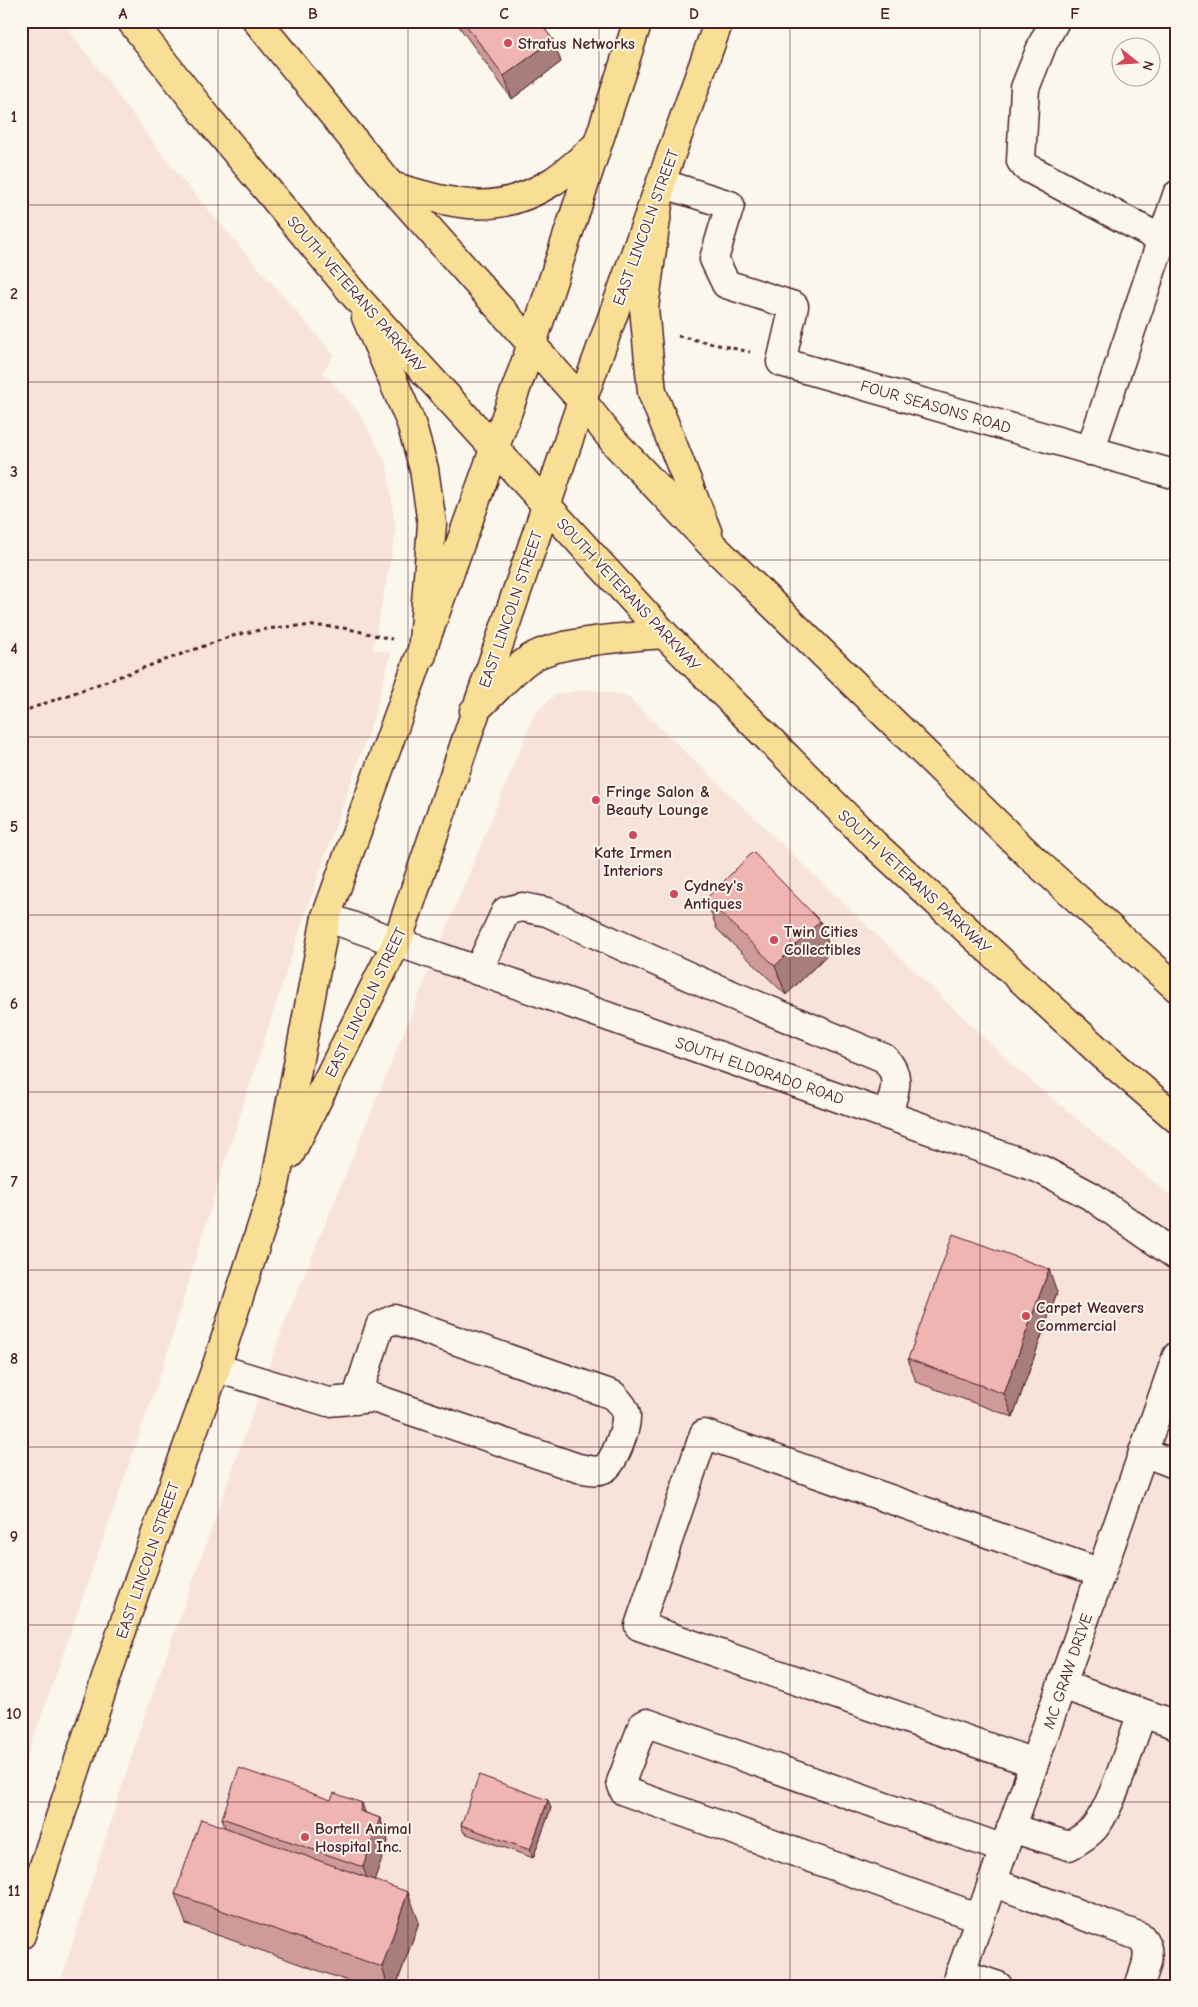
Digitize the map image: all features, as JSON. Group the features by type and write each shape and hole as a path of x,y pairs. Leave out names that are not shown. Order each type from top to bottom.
{"main road":[{"name":"SOUTH VETERANS PARKWAY","path":"131,21 211,122 356,298 495,447 664,634 874,844 1104,1056 1177,1119"},
{"path":"257,21 391,186 582,401 615,443 712,545 1033,859 1177,988"},
{"name":"EAST LINCOLN STREET","path":"21,1935 136,1588 216,1368 275,1185 326,917 422,655 532,344 638,21"},
{"name":"EAST LINCOLN STREET","path":"275,1185 396,942 582,401 719,21"},
{"path":"391,186 461,204 500,205 552,182 596,146"},
{"path":"661,183 644,308 652,392 712,545"},
{"path":"356,298 411,423 424,469 432,524 422,655"},
{"path":"474,711 530,658 546,651 602,640 664,634"}],"street":[{"path":"1056,21 1044,43 1025,88 1021,161 1026,167 1161,239"},
{"path":"661,183 730,205 714,259 726,284 794,306 781,362"},
{"path":"1090,450 1177,195"},
{"name":"FOUR SEASONS ROAD","path":"781,362 1177,475"},
{"path":"478,971 506,911 522,907 547,912 708,985 884,1058 893,1068 897,1078 888,1115"},
{"name":"SOUTH ELDORADO ROAD","path":"326,917 1040,1169 1091,1196 1177,1256"},
{"path":"216,1368 328,1402 356,1400 374,1398 578,1468 596,1471 606,1468 616,1454 627,1418 622,1405 612,1395 394,1319 380,1326 356,1400"},
{"name":"MC GRAW DRIVE","path":"958,1979 1177,1356"},
{"path":"1034,1763 639,1626 704,1434 1101,1573"},
{"path":"1143,1452 1177,1465"},
{"path":"1062,1685 1177,1725"},
{"path":"980,1918 624,1791 621,1782 643,1725 647,1723 1008,1839 1069,1846 1082,1839 1095,1827 1106,1809 1142,1713"},
{"path":"992,1882 1141,1937 1146,1944 1148,1959 1139,1986"},
{"path":"958,1979 998,1986"}],"path":[{"path":"672,334 733,347 781,362"},
{"path":"21,712 229,637 263,628 312,626 345,628 393,639"}],"shaded area":[{"path":"21,21 62,21 179,176 334,355 323,372 360,414 387,465 396,532 373,649 391,653 375,713 307,908 221,1174 165,1361 21,1775"},
{"path":"586,689 627,696 1020,1072 1177,1201 1177,1986 59,1986 140,1729 286,1319 535,713 555,695"}],"building":[{"path":"463,21 539,21 553,40 504,76"},
{"path":"753,852 820,921 775,966 706,899"},
{"path":"953,1234 1049,1269 1004,1394 908,1359"},
{"path":"1177,1622 1177,1642 1171,1640"},
{"path":"239,1768 331,1800 334,1793 362,1803 360,1811 380,1818 363,1867 222,1818"},
{"path":"479,1775 548,1800 530,1850 461,1825"},
{"path":"201,1819 408,1892 382,1967 175,1894"}],"place":[{"name":"Stratus Networks","path":"508,43"},
{"name":"Fringe Salon & Beauty Lounge","path":"596,800"},
{"name":"Kate Irmen Interiors","path":"633,835"},
{"name":"Cydney's Antiques","path":"674,894"},
{"name":"Twin Cities Collectibles","path":"774,940"},
{"name":"Carpet Weavers Commercial","path":"1026,1316"},
{"name":"Bortell Animal Hospital Inc.","path":"305,1837"}]}
